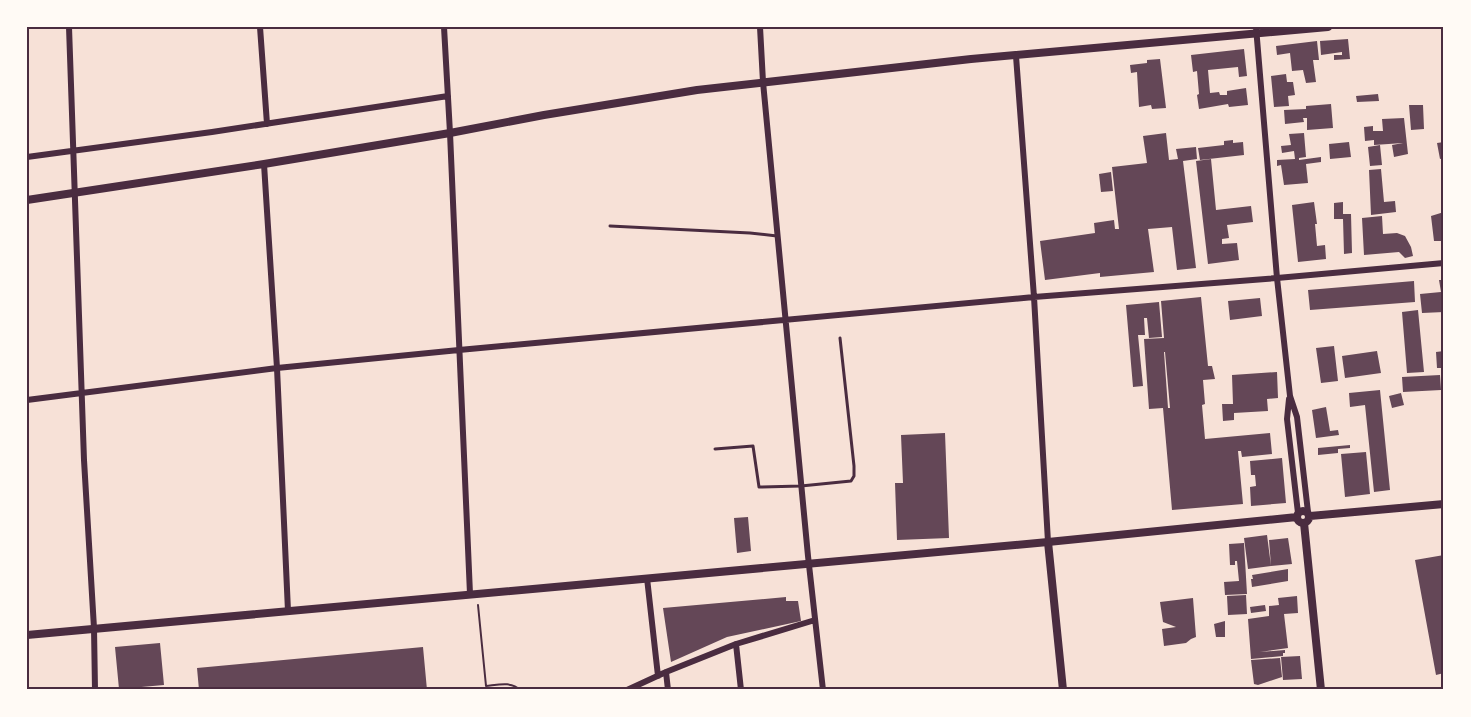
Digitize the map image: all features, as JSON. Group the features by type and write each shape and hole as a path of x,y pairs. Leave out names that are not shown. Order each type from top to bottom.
{"main road":[{"path":"27,635 1444,504"}],"street":[{"path":"69,27 81,393 94,628 95,690"},
{"path":"260,27 267,124"},
{"path":"444,27 473,594"},
{"path":"760,27 785,321 808,563 823,690"},
{"path":"27,200 264,164 697,90 1256,30 1328,27"},
{"path":"1256,30 1276,278 1290,396 1297,417 1303,516 1321,690"},
{"path":"1016,56 1034,297 1048,542 1063,690"},
{"path":"27,157 448,96"},
{"path":"264,164 277,368 288,611"},
{"path":"27,400 277,368 459,350 1034,297 1444,263"},
{"path":"647,578 658,676"},
{"path":"627,690 736,644 815,620"},
{"path":"736,644 741,690"},
{"path":"666,672 668,690"}],"lane":[{"path":"610,226 777,236"},
{"path":"715,449 753,446 759,487 851,481 854,476 854,466 840,338"}],"path":[{"path":"473,594 486,686 511,684 516,685 520,690"}],"building":[{"path":"1348,39 1350,59 1334,60 1334,55 1342,55 1342,52 1321,55 1320,41"},
{"path":"1317,41 1319,60 1313,60 1316,82 1306,83 1303,70 1292,71 1290,53 1277,55 1276,46"},
{"path":"1244,49 1247,76 1239,77 1238,67 1208,70 1210,93 1219,92 1220,95 1227,95 1227,91 1246,88 1248,105 1229,107 1228,104 1199,109 1197,71 1193,72 1191,55"},
{"path":"1160,59 1166,108 1152,109 1151,105 1139,107 1137,72 1131,73 1130,65"},
{"path":"1286,74 1287,82 1293,82 1295,95 1288,96 1289,106 1274,107 1271,76"},
{"path":"1378,94 1379,101 1357,102 1356,96"},
{"path":"1331,104 1333,128 1307,130 1307,118 1303,118 1304,122 1285,124 1284,110"},
{"path":"1409,105 1423,105 1424,129 1411,130"},
{"path":"1404,118 1408,154 1394,157 1392,145 1403,143 1374,145 1374,140 1365,141 1364,127 1373,126 1373,131 1383,131 1382,119"},
{"path":"1166,133 1169,160 1178,159 1176,149 1196,147 1197,159 1183,161 1196,268 1177,270 1172,227 1148,229 1154,272 1100,277 1100,273 1045,280 1040,241 1095,233 1094,223 1114,220 1115,229 1119,229 1112,167 1147,163 1143,136"},
{"path":"1304,133 1306,157 1299,158 1299,160 1321,157 1321,162 1306,164 1308,183 1284,185 1281,165 1277,166 1277,160 1295,159 1294,151 1282,153 1281,146 1291,145 1289,134"},
{"path":"1233,140 1233,143 1243,142 1244,155 1200,160 1198,148 1224,145 1224,141"},
{"path":"1349,142 1351,157 1330,159 1329,144"},
{"path":"1444,142 1444,158 1440,159 1437,143"},
{"path":"1380,145 1382,165 1370,166 1368,147"},
{"path":"1211,159 1216,210 1251,206 1253,222 1227,225 1229,238 1222,239 1222,244 1237,243 1239,260 1208,264 1196,161"},
{"path":"1381,169 1384,202 1395,201 1396,212 1371,215 1369,170"},
{"path":"1111,172 1113,191 1101,192 1099,174"},
{"path":"1314,202 1317,246 1325,245 1326,259 1298,262 1292,205"},
{"path":"1343,202 1343,214 1351,214 1352,253 1344,254 1343,219 1334,219 1334,203"},
{"path":"1444,212 1444,241 1434,241 1431,216"},
{"path":"1382,216 1383,234 1397,233 1405,236 1413,256 1405,258 1399,252 1364,255 1362,218"},
{"path":"1439,280 1444,280 1444,312 1422,313 1420,294 1441,292"},
{"path":"1414,281 1415,302 1310,310 1308,290"},
{"path":"1201,297 1208,366 1212,366 1215,379 1203,380 1205,404 1202,405 1205,439 1270,433 1272,454 1242,457 1241,451 1238,451 1243,504 1172,510 1163,408 1149,409 1144,339 1164,338 1161,301","holes":["1165,352 1170,408 1168,408"]},
{"path":"1260,298 1262,316 1230,320 1228,301"},
{"path":"1159,302 1162,337 1149,338 1147,318 1144,318 1145,335 1138,335 1143,386 1133,387 1126,305"},
{"path":"1418,310 1424,372 1407,373 1402,312"},
{"path":"1334,346 1338,381 1321,383 1316,348"},
{"path":"1377,351 1381,373 1345,378 1342,356"},
{"path":"1444,351 1444,368 1437,368 1436,352"},
{"path":"1277,372 1278,398 1267,399 1268,411 1234,413 1234,420 1223,421 1222,404 1233,404 1232,375"},
{"path":"1440,375 1441,390 1403,392 1402,377"},
{"path":"1380,390 1390,490 1374,492 1365,405 1350,407 1349,393"},
{"path":"1401,393 1404,405 1392,408 1389,396"},
{"path":"1326,407 1330,431 1338,430 1339,435 1316,438 1312,410"},
{"path":"945,433 949,538 897,540 895,483 903,483 901,435"},
{"path":"1350,445 1350,448 1338,449 1338,453 1318,455 1318,448"},
{"path":"1366,452 1370,494 1345,497 1341,454"},
{"path":"1282,458 1286,503 1251,506 1250,487 1256,486 1255,475 1251,475 1250,461"},
{"path":"748,517 751,551 737,553 734,518"},
{"path":"1267,535 1271,566 1248,569 1244,538"},
{"path":"1288,538 1292,564 1271,566 1269,540"},
{"path":"1244,543 1247,594 1225,595 1224,582 1239,581 1237,561 1235,565 1230,565 1229,544"},
{"path":"1444,555 1444,673 1436,675 1415,560"},
{"path":"1288,569 1288,581 1252,587 1252,575"},
{"path":"1246,595 1247,614 1228,615 1227,596"},
{"path":"1297,596 1298,613 1284,614 1288,648 1260,652 1285,650 1283,656 1251,659 1248,619 1269,616 1269,606 1279,605 1278,598"},
{"path":"786,597 786,601 798,601 801,621 727,637 671,662 663,608"},
{"path":"1193,598 1196,637 1186,643 1164,646 1162,629 1176,627 1163,622 1160,602"},
{"path":"1265,605 1266,611 1251,613 1250,607"},
{"path":"1225,621 1225,637 1216,637 1214,624"},
{"path":"160,643 164,685 119,689 115,647"},
{"path":"423,647 427,690 199,690 197,668"},
{"path":"1300,656 1302,679 1283,680 1281,657"},
{"path":"1280,658 1282,677 1258,685 1254,684 1251,660"}]}
